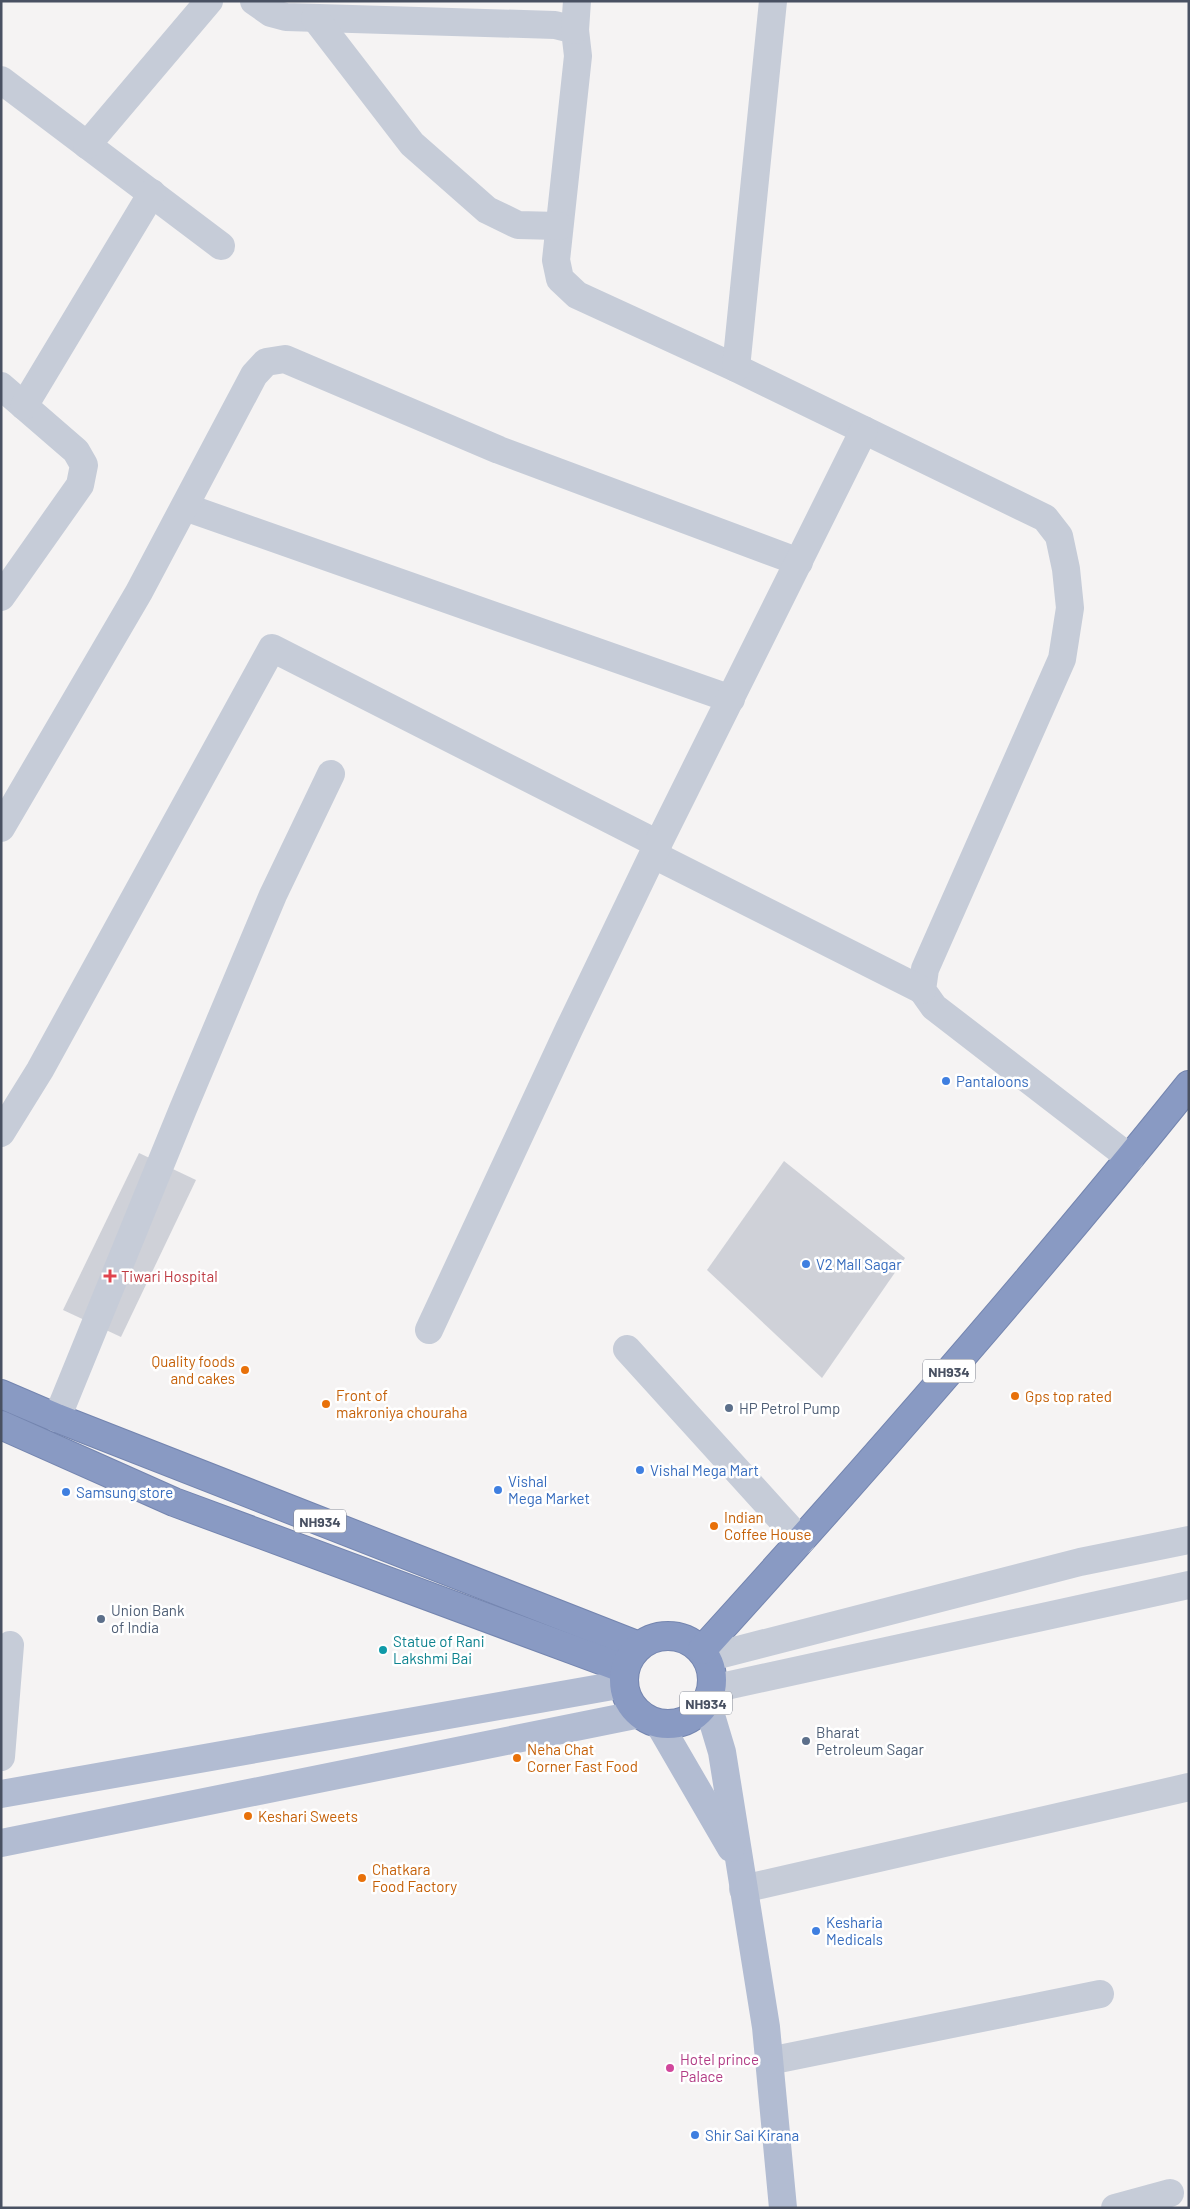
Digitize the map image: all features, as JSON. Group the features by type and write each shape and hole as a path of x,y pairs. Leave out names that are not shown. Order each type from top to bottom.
{"highway":[{"name":"NH934","path":"649,1719 677,1724 694,1716 709,1696 712,1673 704,1654 888,1443 1130,1158 1189,1085"},
{"name":"NH934","path":"1,1394 629,1666"},
{"name":"NH934","path":"1,1425 174,1502 629,1666"},
{"path":"649,1719 628,1700 629,1666 650,1639 678,1636 691,1641 704,1654"}],"main road":[{"path":"1,1794 629,1666"},
{"path":"709,1696 722,1752 766,2027 783,2208"},
{"path":"1,1843 649,1719 739,1862"}],"street":[{"path":"87,145 209,1"},
{"path":"254,1 271,13 286,17 555,25 575,30"},
{"path":"577,1 575,30 578,56 556,260 560,280 574,293 736,368 1046,518 1059,536 1066,569 1070,608 1062,659 925,968 922,990"},
{"path":"736,368 774,1"},
{"path":"315,18 412,144 487,210 518,225 559,226"},
{"path":"1,80 221,246"},
{"path":"24,406 152,193"},
{"path":"1,828 140,592 254,375 266,362 285,358 499,450 799,562"},
{"path":"1,386 76,451 84,465 80,485 1,597"},
{"path":"429,1330 569,1029 864,430"},
{"path":"185,507 731,699"},
{"path":"1,1133 40,1070 272,648 922,990 934,1007 1130,1158"},
{"path":"57,1418 183,1110 270,904 331,774"},
{"path":"627,1349 801,1541"},
{"path":"704,1654 1080,1562 1189,1540"},
{"path":"709,1696 1189,1585"},
{"path":"1,1757 10,1645"},
{"path":"743,1889 1189,1787"},
{"path":"769,2061 1100,1994"},
{"path":"1115,2208 1170,2194"}],"building":[{"path":"139,1153 196,1180 121,1337 63,1310"},
{"name":"V2 Mall Sagar","path":"784,1161 905,1258 822,1378 707,1270"}],"place":[{"name":"Pantaloons","path":"946,1081"},
{"name":"V2 Mall Sagar","path":"806,1264"},
{"name":"Tiwari Hospital","path":"110,1276"},
{"name":"Quality foods and cakes","path":"245,1370"},
{"name":"Gps top rated","path":"1015,1396"},
{"name":"Front of makroniya chouraha","path":"326,1404"},
{"name":"HP Petrol Pump","path":"729,1408"},
{"name":"Vishal Mega Mart","path":"640,1470"},
{"name":"Vishal Mega Market","path":"498,1490"},
{"name":"Samsung store","path":"66,1492"},
{"name":"Indian Coffee House","path":"714,1526"},
{"name":"Union Bank of India","path":"101,1619"},
{"name":"Statue of Rani Lakshmi Bai","path":"383,1650"},
{"name":"Bharat Petroleum Sagar","path":"806,1741"},
{"name":"Neha Chat Corner Fast Food","path":"517,1758"},
{"name":"Keshari Sweets","path":"248,1816"},
{"name":"Chatkara Food Factory","path":"362,1878"},
{"name":"Kesharia Medicals","path":"816,1931"},
{"name":"Hotel prince Palace","path":"670,2068"},
{"name":"Shir Sai Kirana","path":"695,2135"}]}
